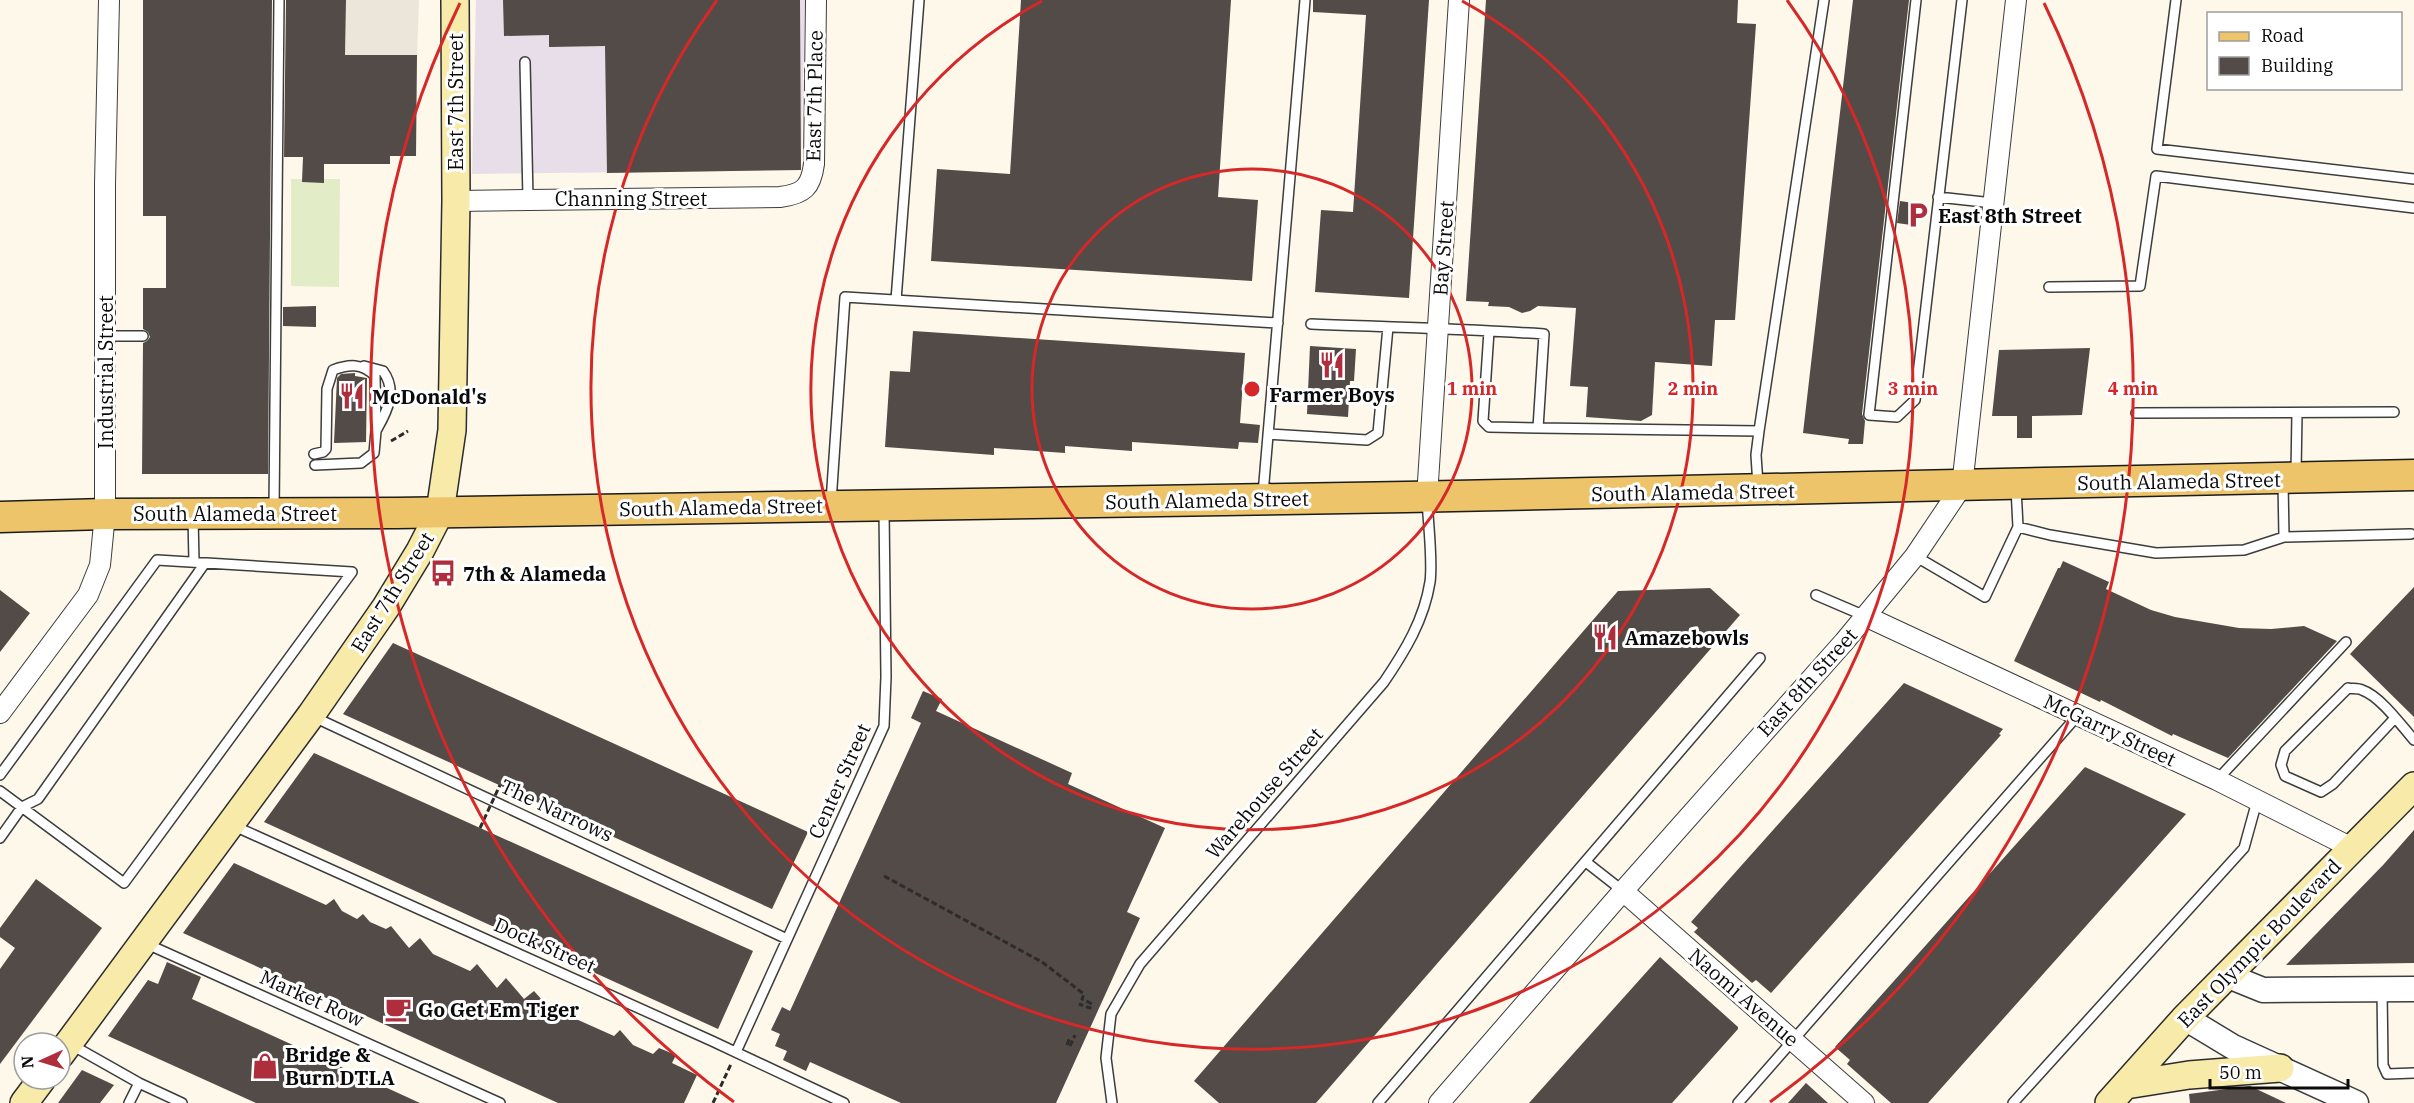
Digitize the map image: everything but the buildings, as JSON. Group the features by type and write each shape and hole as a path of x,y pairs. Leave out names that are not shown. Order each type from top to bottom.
{"main road":[{"name":"East 7th Street","path":"72,1038 311,715 386,607 420,551 440,512 452,430 456,201 454,0"},
{"name":"South Alameda Street","path":"0,516 440,512 1427,497 2414,476"},
{"name":"East Olympic Boulevard","path":"2117,1094 2226,975 2414,786"},
{"path":"2117,1094 2185,1076 2280,1068"}],"street":[{"name":"Industrial Street","path":"0,713 88,595 100,564 105,514 105,184 109,0"},
{"name":"East 7th Place","path":"804,190 812,180 814,164 816,0"},
{"name":"Bay Street","path":"1427,497 1459,0"},
{"name":"East 8th Street","path":"1439,1103 1865,616 1915,556 1962,486 2016,0"},
{"name":"Channing Street","path":"456,201 780,197 792,196 804,190"},
{"name":"McGarry Street","path":"1865,616 2217,780 2352,848"},
{"name":"Naomi Avenue","path":"1623,891 1864,1103"},
{"path":"2226,975 2263,990 2414,989"},
{"path":"2185,1018 2233,1047 2344,1101"}],"lane":[{"path":"274,513 279,0"},
{"path":"896,300 919,0"},
{"path":"1263,499 1305,0"},
{"path":"1759,490 1756,454 1759,431 1824,0"},
{"path":"1916,0 1869,415 1897,417 1915,400 1962,0"},
{"path":"2176,0 2157,149 2414,179"},
{"path":"525,62 528,199"},
{"path":"2049,287 2140,286 2156,176 2414,208"},
{"path":"1938,197 1993,203"},
{"path":"831,506 845,297 1278,322"},
{"path":"1311,324 1438,327 1544,334 1538,428"},
{"path":"1268,434 1367,440 1378,433 1388,327"},
{"path":"1489,331 1483,421 1489,427 1759,431"},
{"path":"105,336 143,336"},
{"path":"314,454 326,449 327,389 333,370 354,365 369,366 383,371 390,386 389,402 376,431"},
{"path":"315,465 361,463 374,453 375,376 367,368 361,366"},
{"path":"2136,413 2394,412"},
{"path":"2284,537 2297,413"},
{"path":"1915,556 1985,597 2018,527 2016,485"},
{"name":"Warehouse Street","path":"1112,1103 1106,1058 1111,1014 1140,964 1384,682 1415,631 1423,612 1430,580 1427,497"},
{"name":"Center Street","path":"736,1052 884,726 886,677 884,505"},
{"path":"193,513 194,562"},
{"path":"2018,527 2050,535 2156,553 2244,550 2284,537 2410,534"},
{"path":"0,775 157,561 352,572 124,883 0,791"},
{"path":"0,838 22,807 38,799 205,563"},
{"path":"1816,595 1865,616"},
{"path":"2217,780 2346,642"},
{"path":"1378,1103 1760,658"},
{"path":"2395,718 2333,784 2321,792 2285,776 2281,765 2285,751 2348,688 2362,690 2395,718 2414,740"},
{"name":"The Narrows","path":"311,715 787,939"},
{"path":"1738,1103 2078,715"},
{"path":"2013,1103 2244,848 2257,801"},
{"name":"Dock Street","path":"230,824 844,1103"},
{"path":"1586,862 1623,891"},
{"name":"Market Row","path":"142,942 500,1103"},
{"path":"2382,989 2383,1065 2387,1074 2414,1073"},
{"path":"72,1053 182,1103"},
{"path":"129,1103 139,1083"}],"path":[{"path":"391,441 408,431"},
{"path":"480,828 500,785"},
{"path":"884,876 1042,962 1084,994 1082,999 1092,1004 1090,1008 1079,1004"},
{"path":"1068,1046 1072,1036"},
{"path":"713,1103 736,1052"}],"shaded area":[{"path":"346,0 419,0 417,55 345,55"},
{"path":"476,0 805,0 801,170 472,174"}],"green space":[{"path":"291,179 340,179 339,287 291,286"}],"place":[{"name":"East 8th Street","path":"1918,215"},
{"name":"Farmer Boys","path":"1332,365"},
{"name":"McDonald's","path":"352,396"},
{"name":"7th & Alameda","path":"443,573"},
{"name":"Amazebowls","path":"1605,637"},
{"name":"Go Get Em Tiger","path":"398,1009"},
{"name":"Bridge & Burn DTLA","path":"265,1066"}]}
